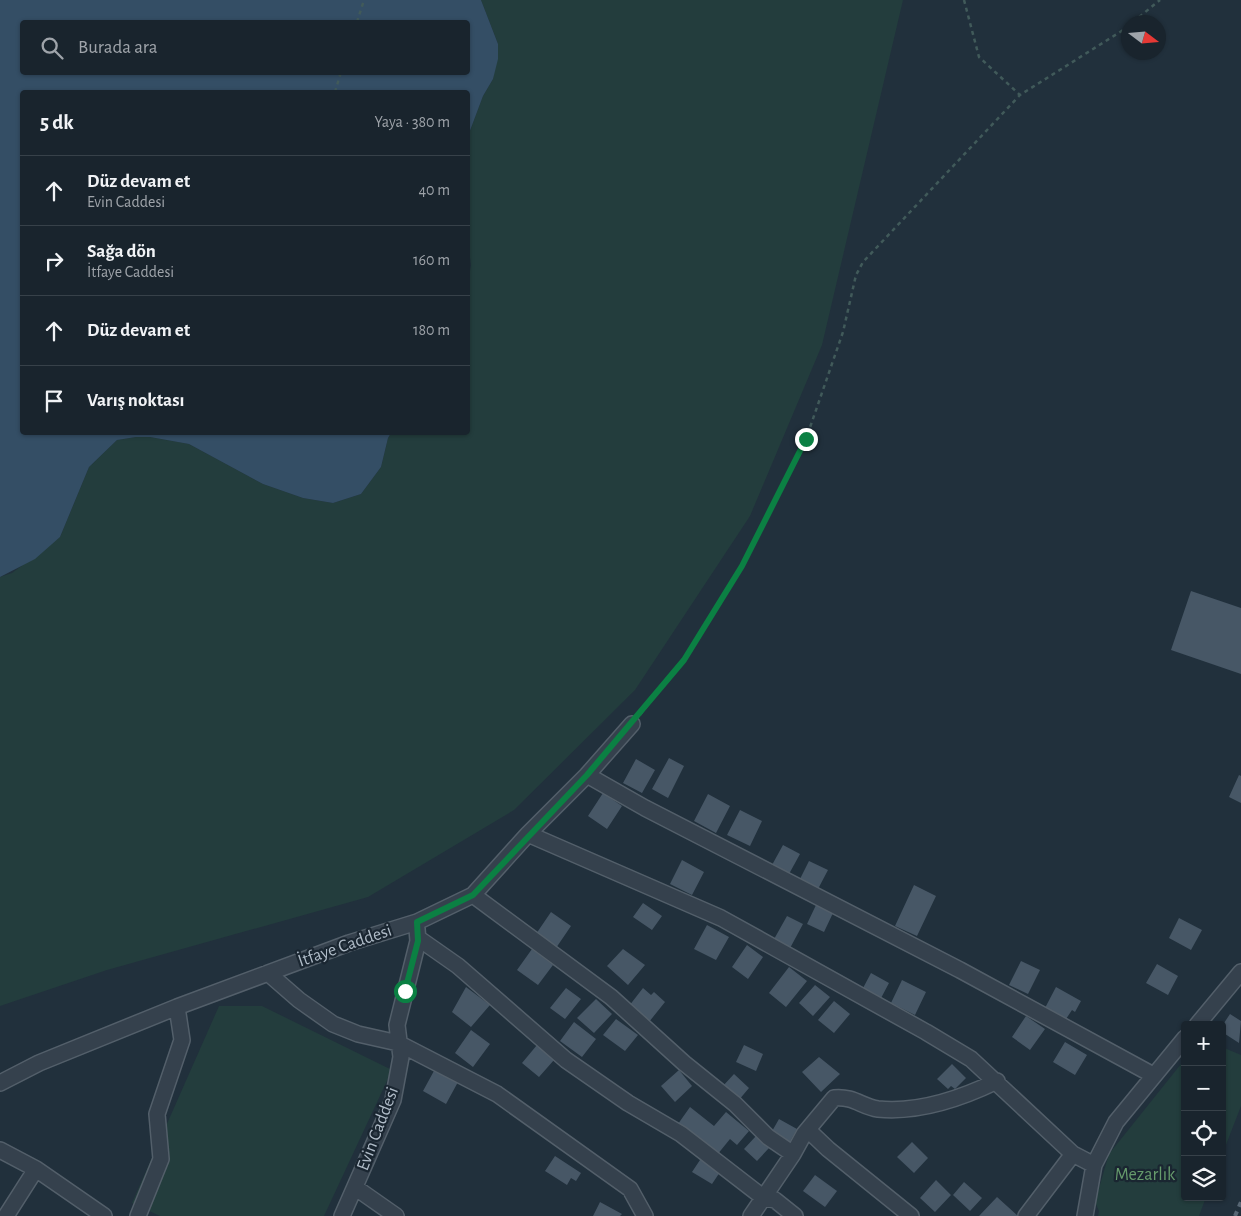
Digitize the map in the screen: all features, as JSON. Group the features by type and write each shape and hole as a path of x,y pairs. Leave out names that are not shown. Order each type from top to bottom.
{"street":[{"name":"İtfaye Caddesi","path":"0,1083 39,1063 177,1007 268,973 417,922 473,895 528,834 587,775 632,724"},
{"path":"587,775 645,808 960,970 1152,1075"},
{"path":"528,834 721,918 964,1054 998,1081 1073,1154 1094,1165"},
{"path":"473,895 610,997 684,1063 735,1104 768,1137 794,1154"},
{"name":"Evin Caddesi","path":"342,1216 356,1188 393,1100 401,1056 397,1025 418,938 417,922"},
{"path":"418,938 458,966 566,1060 628,1103 681,1134 764,1198 775,1200 795,1216"},
{"path":"1200,1021 1241,972"},
{"path":"268,973 299,1000 333,1024 358,1034 398,1043 504,1100 630,1188 646,1216"},
{"path":"138,1216 160,1159 157,1114 182,1040 177,1007"},
{"path":"1085,1216 1094,1165 1116,1122 1152,1075 1181,1042"},
{"path":"751,1216 794,1154 808,1130 834,1098 847,1097 876,1109 895,1110 930,1104 973,1093 998,1081"},
{"path":"808,1130 828,1149 911,1216"},
{"path":"0,1150 36,1169 104,1216"},
{"path":"1026,1216 1073,1154"},
{"path":"6,1216 36,1169"},
{"path":"356,1188 396,1216"}],"path":[{"path":"358,20 364,0"},
{"path":"964,0 979,57 1020,95"},
{"path":"1142,15 1160,0"},
{"path":"632,724 684,660 742,566 785,482 806,439 843,332 856,275 863,262 1020,95 1121,30"},
{"path":"336,90 340,75"}],"green space":[{"path":"481,0 903,0 822,345 750,516 635,690 514,810 368,897 107,970 0,1006 0,577 12,573 60,537 89,467 117,440 150,437 189,444 263,484 303,498 333,503 361,494 381,467 390,435 470,435 470,131 483,96 493,79 498,44"},
{"path":"219,1006 262,1006 392,1070 324,1216 160,1216 132,1203"},
{"name":"Mezarlık","path":"1226,1049 1241,1055 1241,1106 1226,1145"},
{"name":"Mezarlık","path":"1181,1064 1181,1201 1205,1201 1199,1216 1098,1216 1099,1211 1095,1202 1109,1154"}],"water":[{"path":"0,0 481,0 498,44 498,59 493,79 483,96 470,131 470,90 20,90 20,435 390,435 381,467 361,494 333,503 303,498 263,484 189,444 150,437 117,440 89,467 60,537 35,559 0,577"}],"building":[{"path":"1191,591 1241,608 1241,674 1171,650"},
{"path":"669,758 684,766 668,798 652,789"},
{"path":"636,759 655,770 642,793 623,783"},
{"path":"1239,775 1241,776 1241,803 1229,797"},
{"path":"603,793 622,806 607,829 588,816"},
{"path":"708,794 730,806 716,833 694,821"},
{"path":"740,810 762,821 750,846 727,835"},
{"path":"783,845 800,854 789,874 772,865"},
{"path":"682,860 704,872 692,895 670,884"},
{"path":"809,861 828,870 818,889 800,879"},
{"path":"914,885 936,896 917,936 895,926"},
{"path":"643,903 662,916 652,930 633,917"},
{"path":"816,905 833,913 824,932 807,924"},
{"path":"551,912 571,926 556,948 536,934"},
{"path":"787,916 803,924 789,950 773,941"},
{"path":"1179,918 1202,930 1191,950 1169,938"},
{"path":"707,925 729,937 716,960 694,949"},
{"path":"747,945 763,957 748,979 732,967"},
{"path":"532,949 553,965 538,985 517,970"},
{"path":"623,949 645,965 628,985 607,966"},
{"path":"1021,961 1040,970 1028,994 1009,985"},
{"path":"1157,964 1178,976 1168,995 1146,983"},
{"path":"789,967 807,981 786,1007 769,993"},
{"path":"871,973 889,983 880,1000 862,990"},
{"path":"902,980 926,992 915,1015 891,1003"},
{"path":"815,985 830,997 813,1016 799,1003"},
{"path":"466,987 490,1005 471,1027 452,1012"},
{"path":"1056,987 1081,1001 1075,1012 1072,1010 1066,1019 1045,1008"},
{"path":"566,988 581,999 565,1019 550,1008"},
{"path":"643,988 651,995 654,992 665,1002 649,1022 629,1006"},
{"path":"596,999 612,1014 594,1033 577,1018"},
{"path":"834,1001 850,1014 834,1033 818,1020"},
{"path":"1230,1014 1241,1021 1239,1043 1226,1035 1225,1021"},
{"path":"1026,1016 1045,1029 1030,1050 1012,1037"},
{"path":"616,1019 638,1035 625,1051 603,1035"},
{"path":"574,1022 596,1039 582,1057 560,1041"},
{"path":"471,1030 490,1044 473,1067 455,1053"},
{"path":"1065,1042 1087,1055 1075,1075 1053,1062"},
{"path":"537,1045 554,1060 539,1077 522,1063"},
{"path":"744,1045 763,1054 756,1071 736,1062"},
{"path":"819,1057 840,1074 821,1092 802,1072"},
{"path":"952,1064 966,1078 955,1089 951,1086 948,1089 937,1079"},
{"path":"435,1069 458,1082 446,1104 423,1091"},
{"path":"679,1070 692,1086 675,1102 661,1086"},
{"path":"734,1074 749,1088 738,1101 722,1087"},
{"path":"690,1107 714,1126 726,1112 749,1131 737,1145 730,1139 717,1155 678,1124"},
{"path":"779,1119 797,1129 789,1143 771,1133"},
{"path":"756,1136 769,1148 757,1161 744,1149"},
{"path":"912,1142 928,1158 914,1173 897,1157"},
{"path":"555,1156 581,1173 576,1181 571,1178 567,1185 545,1171"},
{"path":"702,1157 722,1169 712,1184 692,1172"},
{"path":"815,1175 837,1191 825,1207 803,1191"},
{"path":"936,1180 951,1195 935,1212 920,1198"},
{"path":"964,1182 982,1198 970,1211 953,1195"},
{"path":"997,1197 1018,1216 979,1216"},
{"path":"600,1202 622,1214 620,1216 593,1216"}],"railway":[{"path":"1235,1216 1241,1202"}],"route":[{"path":"405,991 418,941 417,922 473,895 528,834 587,775 632,724 684,660 742,566 806,439"}]}
